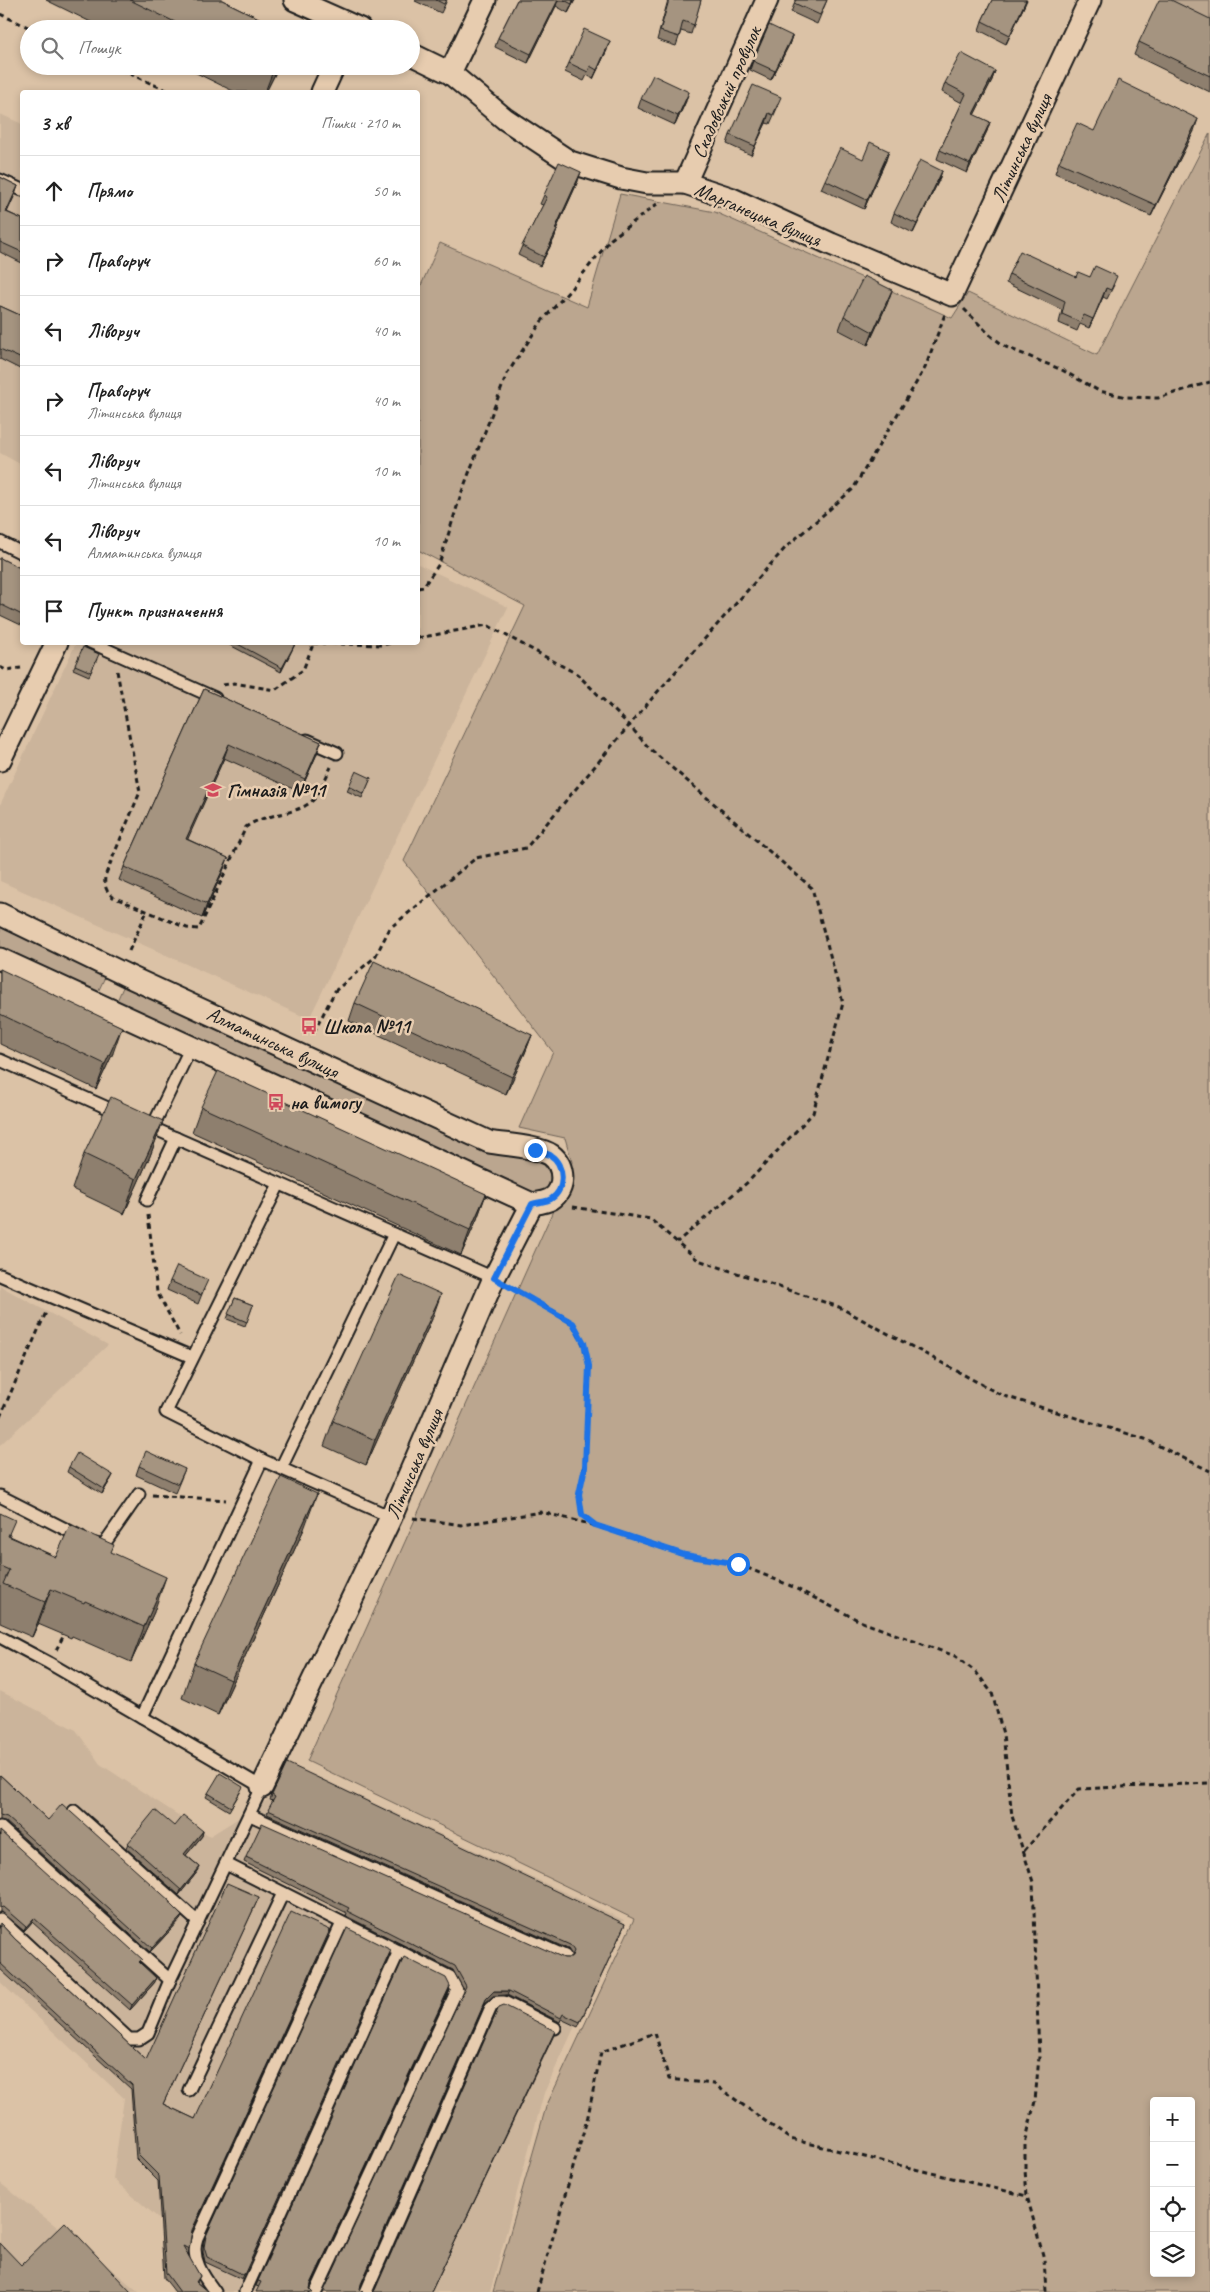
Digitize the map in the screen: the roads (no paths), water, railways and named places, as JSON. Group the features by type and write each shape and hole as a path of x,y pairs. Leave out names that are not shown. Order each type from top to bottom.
{"street":[{"path":"295,0 338,20"},
{"path":"450,73 485,0"},
{"name":"Скадовський провулок","path":"685,183 767,0"},
{"name":"Літинська вулиця","path":"952,295 1090,0"},
{"name":"Марганецька вулиця","path":"420,58 450,73 505,118 570,162 621,178 647,183 685,183 730,198 831,244 952,295"},
{"path":"323,90 330,75"},
{"path":"0,760 56,645"},
{"name":"Алматинська вулиця","path":"0,914 130,977 489,1142 535,1150 550,1155 560,1165 562,1178 559,1193 550,1200 532,1204 0,959"},
{"name":"Літинська вулиця","path":"262,1787 393,1514 494,1278 532,1204"}],"lane":[{"path":"0,180 20,189"},
{"path":"0,542 20,552"},
{"path":"96,645 230,705"},
{"path":"293,733 338,753"},
{"path":"152,1128 190,1047"},
{"path":"0,1060 494,1278"},
{"path":"146,1200 176,1138"},
{"path":"279,1184 166,1412 262,1460 393,1514"},
{"path":"281,1468 394,1234"},
{"path":"0,1275 192,1357"},
{"path":"142,1717 262,1460"},
{"path":"0,1496 102,1547 139,1494"},
{"path":"0,1637 50,1663 262,1787 170,1980 148,2034 139,2039 129,2039 0,1919"},
{"path":"74,1811 198,1922"},
{"path":"250,1815 565,1956"},
{"path":"0,1827 170,1980"},
{"path":"226,1864 450,1977 457,1990 316,2292"},
{"path":"189,2090 282,1893"},
{"path":"215,2292 195,2255 194,2246 342,1923"},
{"path":"245,2292 399,1951"},
{"path":"366,2292 491,2007 497,2002 504,2002 555,2028"}],"place":[{"name":"Гімназія №11","path":"213,790"},
{"name":"Школа №11","path":"309,1026"},
{"name":"на вимогу","path":"276,1102"}]}
